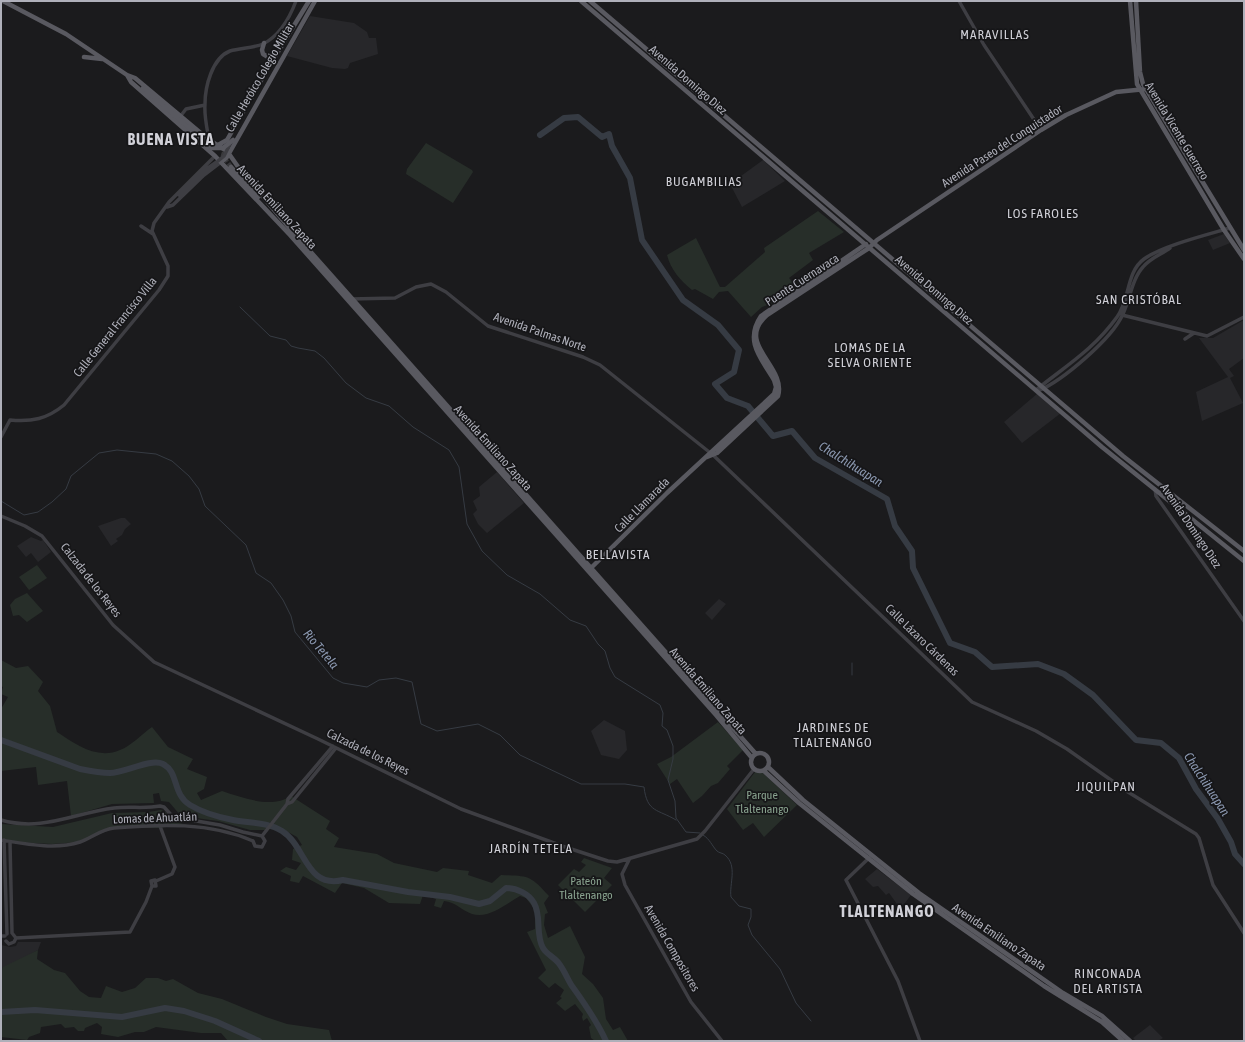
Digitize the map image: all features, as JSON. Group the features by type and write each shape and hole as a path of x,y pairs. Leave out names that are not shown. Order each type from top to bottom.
{"main road":[{"path":"3,1 52,26 127,75 212,148 223,148 232,141 277,54"},
{"name":"Calle Heróico Colegio Militar","path":"218,145 224,142 231,133 309,1"},
{"name":"Calle Heróico Colegio Militar","path":"221,162 229,156 232,141 315,1"},
{"name":"Avenida Domingo Diez","path":"580,1 1102,447 1155,490"},
{"name":"Avenida Domingo Diez","path":"590,1 867,236 877,240 886,253 1032,376 1123,456 1244,551"},
{"name":"Avenida Vicente Guerrero","path":"1130,1 1137,84 1143,90 1244,250"},
{"name":"Avenida Vicente Guerrero","path":"1136,1 1140,72 1143,90 1224,230 1244,259"},
{"path":"224,142 227,145 232,141 291,37 296,32"},
{"path":"264,43 262,50 265,56 270,57 277,54"},
{"path":"84,57 104,59"},
{"name":"Avenida Emiliano Zapata","path":"127,75 135,78 209,140 218,145 229,156 350,300"},
{"name":"Avenida Emiliano Zapata","path":"127,75 131,82 215,156 290,235 350,300 669,659"},
{"name":"Avenida Paseo del Conquistador","path":"877,240 1040,130 1066,115 1116,92 1143,90"},
{"path":"702,105 706,100"},
{"path":"200,143 206,143 209,140"},
{"path":"218,145 215,156 229,156"},
{"path":"231,167 290,235"},
{"path":"867,236 877,240 886,253"},
{"name":"Puente Cuernavaca","path":"712,454 772,399 775,384 753,342 754,328 761,316 877,240"},
{"name":"Puente Cuernavaca","path":"822,276 858,255 867,246"},
{"path":"858,255 868,252 877,254"},
{"path":"1027,382 1032,376"},
{"path":"1058,408 1059,404 1062,403"},
{"name":"Calle Llamarada","path":"591,568 667,493 712,454"},
{"path":"1155,490 1244,561"},
{"name":"Avenida Emiliano Zapata","path":"551,525 591,568 752,758"},
{"name":"Avenida Emiliano Zapata","path":"681,673 756,754"},
{"path":"762,753 767,756 769,760 766,769 759,771 754,769 751,764 752,758 756,754 762,753"},
{"name":"Avenida Emiliano Zapata","path":"766,769 869,857 990,946 1102,1022 1123,1041"},
{"name":"Avenida Emiliano Zapata","path":"990,946 1102,1016 1130,1041"}],"street":[{"path":"209,140 205,105 209,80 220,59 229,52 264,43 282,27 296,1"},
{"path":"959,1 984,45 1040,130"},
{"path":"177,121 186,109 205,105"},
{"path":"166,207 204,170 222,158 232,141"},
{"path":"154,235 152,229 154,223 169,202 215,156"},
{"path":"166,207 173,205 204,174 221,162"},
{"path":"141,226 154,235"},
{"path":"1037,391 1064,372 1094,345 1121,315 1138,265 1147,257 1169,248 1230,228"},
{"name":"Calle General Francisco Villa","path":"1,437 10,420 26,421 47,417 64,405 159,290 168,276 168,266 154,235"},
{"name":"Avenida Palmas Norte","path":"350,300 395,298 425,284 436,286 488,326 583,357 600,365 712,454"},
{"path":"1121,315 1194,333 1211,335 1244,317"},
{"path":"1185,339 1194,333"},
{"name":"Calle Lázaro Cárdenas","path":"712,454 972,702 1051,740 1198,836 1213,885 1244,933"},
{"name":"Avenida Domingo Diez","path":"1155,490 1156,496 1244,621"},
{"name":"Calzada de los Reyes","path":"1,516 30,528 42,536 113,625 150,659 472,814 608,862 629,860 697,839 754,769"},
{"path":"262,836 287,804 288,799 335,747"},
{"path":"1,820 26,824 47,823 115,808 160,806 164,807 173,817 220,824 241,833"},
{"path":"16,938 130,932 152,886 156,886 156,881 172,874 175,867 160,826"},
{"name":"Lomas de Ahuatlán","path":"3,840 53,846 72,844 114,828 160,826 197,826 256,836"},
{"name":"Lomas de Ahuatlán","path":"241,833 253,841"},
{"path":"256,836 262,836 266,841 262,847 255,846 253,841 256,836"},
{"path":"3,840 4,938 11,944 16,938"},
{"path":"10,842 12,933 16,938"},
{"path":"869,857 846,880 898,981 920,1041"},
{"path":"624,869 629,860"},
{"path":"617,862 622,864 624,869"},
{"name":"Avenida Compositores","path":"624,869 622,874 625,885 683,988 704,1019 722,1041"},
{"path":"4,938 12,933"}],"shaded area":[{"path":"310,16 354,23 367,32 369,38 376,38 378,54 350,63 348,68 345,69 332,68 287,56"},
{"path":"763,160 785,181 742,207 730,184"},
{"path":"1224,234 1230,243 1213,250 1208,240"},
{"path":"1244,320 1244,358 1229,369 1234,376 1230,378 1243,403 1202,421 1196,392 1228,377 1199,338 1213,338"},
{"path":"1038,393 1061,413 1022,443 1004,422"},
{"path":"497,472 524,503 487,533 478,524 473,514 477,510 473,501 480,496 479,487"},
{"path":"125,518 131,524 125,529 122,535 116,539 118,541 111,546 98,526"},
{"path":"31,537 41,541 43,540 51,552 38,562 31,553 26,557 17,546"},
{"path":"719,599 726,604 712,620 705,613"},
{"path":"604,720 625,731 627,750 619,759 601,755 591,731"},
{"path":"877,869 911,895 902,907 897,904 889,893 886,895 878,886 873,887 865,879"},
{"path":"18,942 41,942 38,950 11,965 1,973 1,945 10,947 16,946"},
{"path":"1150,1025 1163,1038 1158,1041 1136,1041 1133,1038"}],"green space":[{"path":"426,143 473,172 453,203 406,174 407,169"},
{"path":"818,211 844,232 809,253 813,260 789,278 797,287 776,302 762,307 751,317 728,291 719,292 713,299 695,289 692,290 676,274 667,255 696,238 720,287 725,287 765,252 764,248"},
{"path":"37,565 47,578 29,590 19,577"},
{"path":"27,593 43,611 27,622 19,615 13,616 10,605 15,599"},
{"path":"1,660 16,668 28,666 43,682 38,691 50,706 57,732 79,746 95,752 111,753 132,743 152,727 168,747 193,759 187,769 207,777 204,789 197,793 201,800 222,791 248,799 266,802 275,802 291,796 330,821 326,829 339,838 334,847 377,854 394,863 437,872 443,868 469,871 468,875 492,883 501,875 518,876 533,880 549,896 544,903 548,913 545,914 544,925 548,938 570,926 585,957 582,974 593,984 603,998 606,1019 613,1030 620,1027 628,1041 595,1041 591,1038 589,1027 591,1025 587,1018 583,1021 583,1014 575,1004 565,1011 556,1003 562,998 560,997 564,990 555,983 549,988 538,978 546,970 527,932 535,929 535,910 526,898 520,896 491,913 478,915 472,914 455,904 444,901 441,908 434,906 436,899 423,895 420,904 389,903 364,888 342,883 335,893 303,876 299,883 290,881 291,876 280,871 286,867 296,870 301,863 292,860 293,849 302,845 297,837 270,822 265,830 250,830 218,821 181,816 169,802 161,801 159,793 153,794 154,803 112,804 71,816 67,781 38,785 36,767 1,771 1,709 8,697 1,694 3,687 1,686"},
{"path":"718,722 743,750 727,766 730,769 718,783 711,786 693,803 677,779 670,784 657,764 671,757"},
{"name":"Parque Tlaltenango","path":"755,772 763,773 797,805 764,837 753,823 743,830 727,809"},
{"path":"161,810 166,812 174,821 187,825 158,828 115,828 79,842 52,844 15,842 1,838 1,824 53,827 112,813 148,812"},
{"name":"Pateón Tlaltenango","path":"584,858 612,868 604,878 612,885 585,912 558,885 574,869 579,872 586,865 581,862"},
{"path":"38,950 37,959 54,970 65,973 80,991 89,997 101,998 106,986 122,992 135,988 146,978 158,978 166,981 173,979 198,993 222,999 287,1024 329,1030 332,1041 228,1041 221,1033 201,1033 156,1027 144,1032 135,1032 118,1037 101,1034 102,1027 97,1023 85,1028 84,1031 78,1031 74,1027 65,1028 61,1024 41,1027 40,1033 29,1037 27,1040 1,1037 1,973 3,967"}],"waterway":[{"name":"Chalchihuapan","path":"540,135 564,118 578,117 602,137 609,134 612,146 630,178 642,240 683,300 718,325 739,350 734,372 715,384 727,398 748,406 773,436 792,431 815,458 887,499 895,526 912,551 913,568 950,643 975,652 992,667 1038,664 1064,674 1093,695 1136,740 1161,743 1179,758 1196,789 1218,819 1231,842 1235,854 1244,864"},
{"path":"240,307 270,336 286,340 291,346 315,351 324,358 346,383 366,398 389,406 413,427 449,450 459,467 467,524 482,551 507,575 540,594 570,620 586,626 598,644 605,651 610,668 615,677 660,705 663,713 662,726 667,730 673,746 673,759 668,780 675,801 676,818 686,832 700,833"},
{"name":"Rio Tetela","path":"1,501 24,515 38,512 66,489 71,476 99,453 117,450 156,454 172,461 189,476 199,489 205,506 246,545 256,573 271,583 283,600 291,616 295,632 333,678 343,683 367,687 379,680 396,678 412,682 421,724 437,731 478,724 500,735 520,755 581,784 625,784 644,787 645,795 651,806 659,812 676,820"},
{"path":"852,663 852,675"},
{"path":"1,740 80,769 95,772 110,773 145,764 163,764 171,772 180,795 190,805 216,816 233,820 265,824 277,828 290,838 314,872 321,878 331,881 343,880 408,892 450,897 479,904 490,901 506,888 522,892 532,900 536,908 538,914 539,937 543,948 560,965 595,1020 606,1041"},
{"path":"703,835 717,851 724,854 729,859 732,870 731,897 739,906 751,909 751,917 748,925 752,935 780,969 796,1003 811,1021"},
{"path":"1,1012 35,1010 122,1017 165,1008 184,1011 215,1021 259,1041"}],"tunnel":[{"path":"226,146 223,156 231,167"}],"district":[{"name":"MARAVILLAS","path":"995,34"},
{"name":"BUENA VISTA","path":"171,139"},
{"name":"BUGAMBILIAS","path":"704,181"},
{"name":"LOS FAROLES","path":"1043,213"},
{"name":"SAN CRISTÓBAL","path":"1139,299"},
{"name":"LOMAS DE LA SELVA ORIENTE","path":"870,354"},
{"name":"BELLAVISTA","path":"618,554"},
{"name":"JARDINES DE TLALTENANGO","path":"833,734"},
{"name":"JIQUILPAN","path":"1106,786"},
{"name":"JARDÍN TETELA","path":"531,848"},
{"name":"TLALTENANGO","path":"887,911"},
{"name":"RINCONADA DEL ARTISTA","path":"1108,980"}]}
